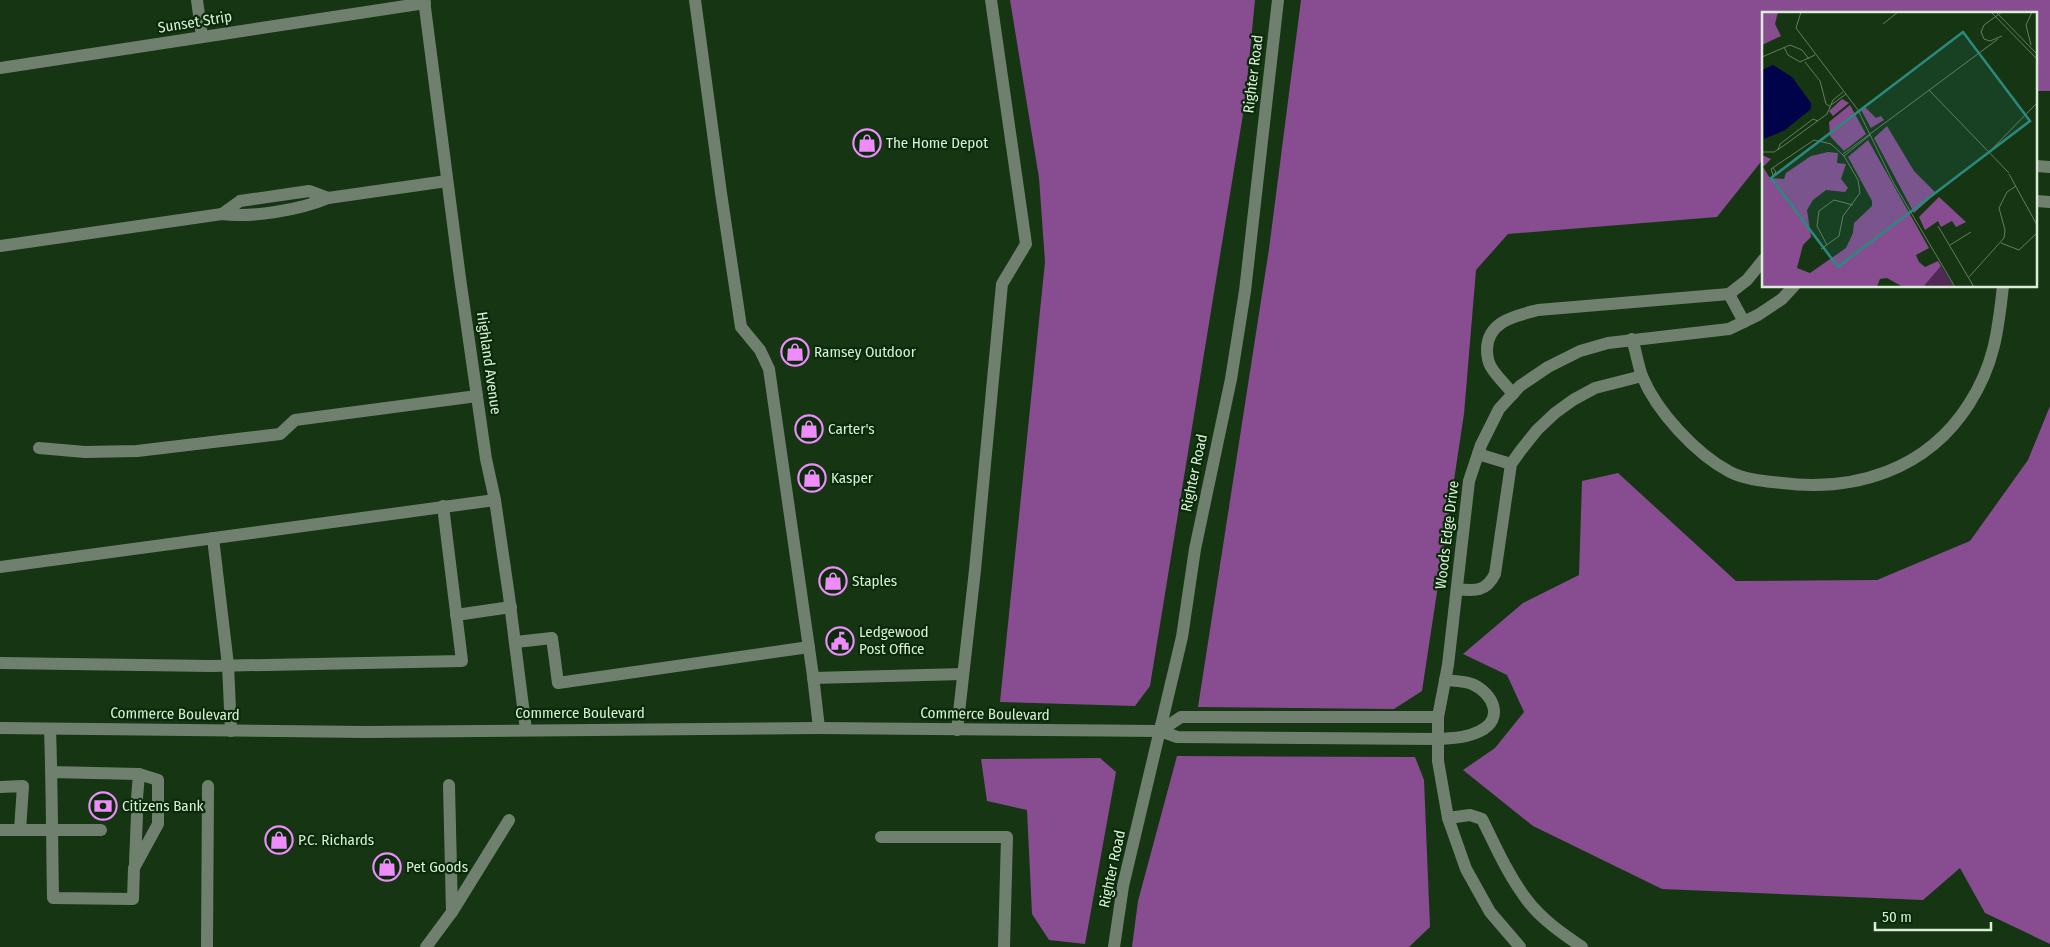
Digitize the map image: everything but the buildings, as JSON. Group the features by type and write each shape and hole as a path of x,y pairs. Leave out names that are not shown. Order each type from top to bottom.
{"street":[{"path":"197,0 202,37"},
{"path":"695,0 742,327 760,350 769,369 814,678 819,728"},
{"path":"957,730 975,570 1002,284 1026,244 991,0"},
{"name":"Righter Road","path":"1114,947 1123,886 1182,637 1195,549 1232,369 1245,291 1278,0"},
{"name":"Sunset Strip","path":"0,68 424,2"},
{"name":"Highland Avenue","path":"424,2 486,459 495,500 516,642 526,730"},
{"path":"0,246 222,214 240,216 311,205 328,198 447,181"},
{"path":"1513,394 1490,366 1487,354 1488,342 1492,332 1500,322 1538,310 1729,294 1747,280 1762,261"},
{"name":"Woods Edge Drive","path":"1520,947 1490,912 1476,890 1457,848 1448,818 1438,761 1438,717 1457,589 1469,481 1478,454 1499,409 1520,386 1548,367 1580,351 1608,343 1729,328 1758,315 1782,299 1792,288"},
{"path":"1632,339 1642,376 1660,408 1688,440 1709,458 1731,472 1755,480 1806,486 1833,484 1864,479 1892,471 1917,458 1938,441 1968,406 1983,380 1992,357 2003,288"},
{"path":"1729,294 1744,322"},
{"path":"1457,589 1483,588 1490,584 1495,574 1511,464 1537,430 1555,413 1595,388 1642,376"},
{"path":"38,448 85,452 137,451 280,434 295,420 477,396"},
{"path":"1478,454 1511,464"},
{"path":"0,567 495,500"},
{"path":"0,663 228,665 462,662 443,506"},
{"path":"213,538 228,665 231,731"},
{"path":"456,616 511,607"},
{"path":"516,642 552,638 558,683 809,647"},
{"path":"814,678 963,674"},
{"path":"1438,739 1468,736 1482,730 1489,724 1495,712 1493,702 1485,691 1471,683 1445,680"},
{"path":"1160,730 1181,717 1438,717"},
{"name":"Commerce Boulevard","path":"0,728 366,732 819,728 1160,730 1177,737 1438,739"},
{"path":"50,729 53,898 133,899 137,815"},
{"path":"51,772 138,774 158,780 158,824 134,868"},
{"path":"138,774 138,798"},
{"path":"449,785 452,912"},
{"path":"0,787 22,786 20,830"},
{"path":"207,947 208,786"},
{"path":"1448,818 1470,815 1482,819 1509,873 1528,902 1562,934 1582,947"},
{"path":"426,947 452,912 509,820"},
{"path":"0,830 101,830"},
{"path":"881,837 1007,837 1004,947"}],"shaded area":[{"path":"1010,0 1255,0 1245,102 1150,686 1135,706 1000,702 1045,262 1039,178"},
{"path":"1301,0 2050,0 2050,91 2038,91 2038,12 1762,12 1762,161 1717,217 1508,234 1476,270 1464,414 1422,691 1394,709 1198,707 1269,249"},
{"path":"2050,406 2050,944 1985,913 1960,868 1923,900 1662,889 1533,826 1463,770 1495,748 1524,712 1507,675 1463,654 1523,603 1579,575 1582,481 1618,473 1736,581 1877,580 1970,541 2028,460"},
{"path":"1177,756 1415,757 1424,780 1430,927 1409,947 1132,947 1138,901"},
{"path":"1100,758 1116,772 1085,944 1049,940 1032,914 1027,810 987,801 981,759"}],"place":[{"name":"The Home Depot","path":"867,143"},
{"name":"Ramsey Outdoor","path":"795,352"},
{"name":"Carter's","path":"809,429"},
{"name":"Kasper","path":"812,478"},
{"name":"Staples","path":"833,581"},
{"name":"Ledgewood Post Office","path":"840,641"},
{"name":"Citizens Bank","path":"103,806"},
{"name":"P.C. Richards","path":"279,840"},
{"name":"Pet Goods","path":"387,867"}]}
